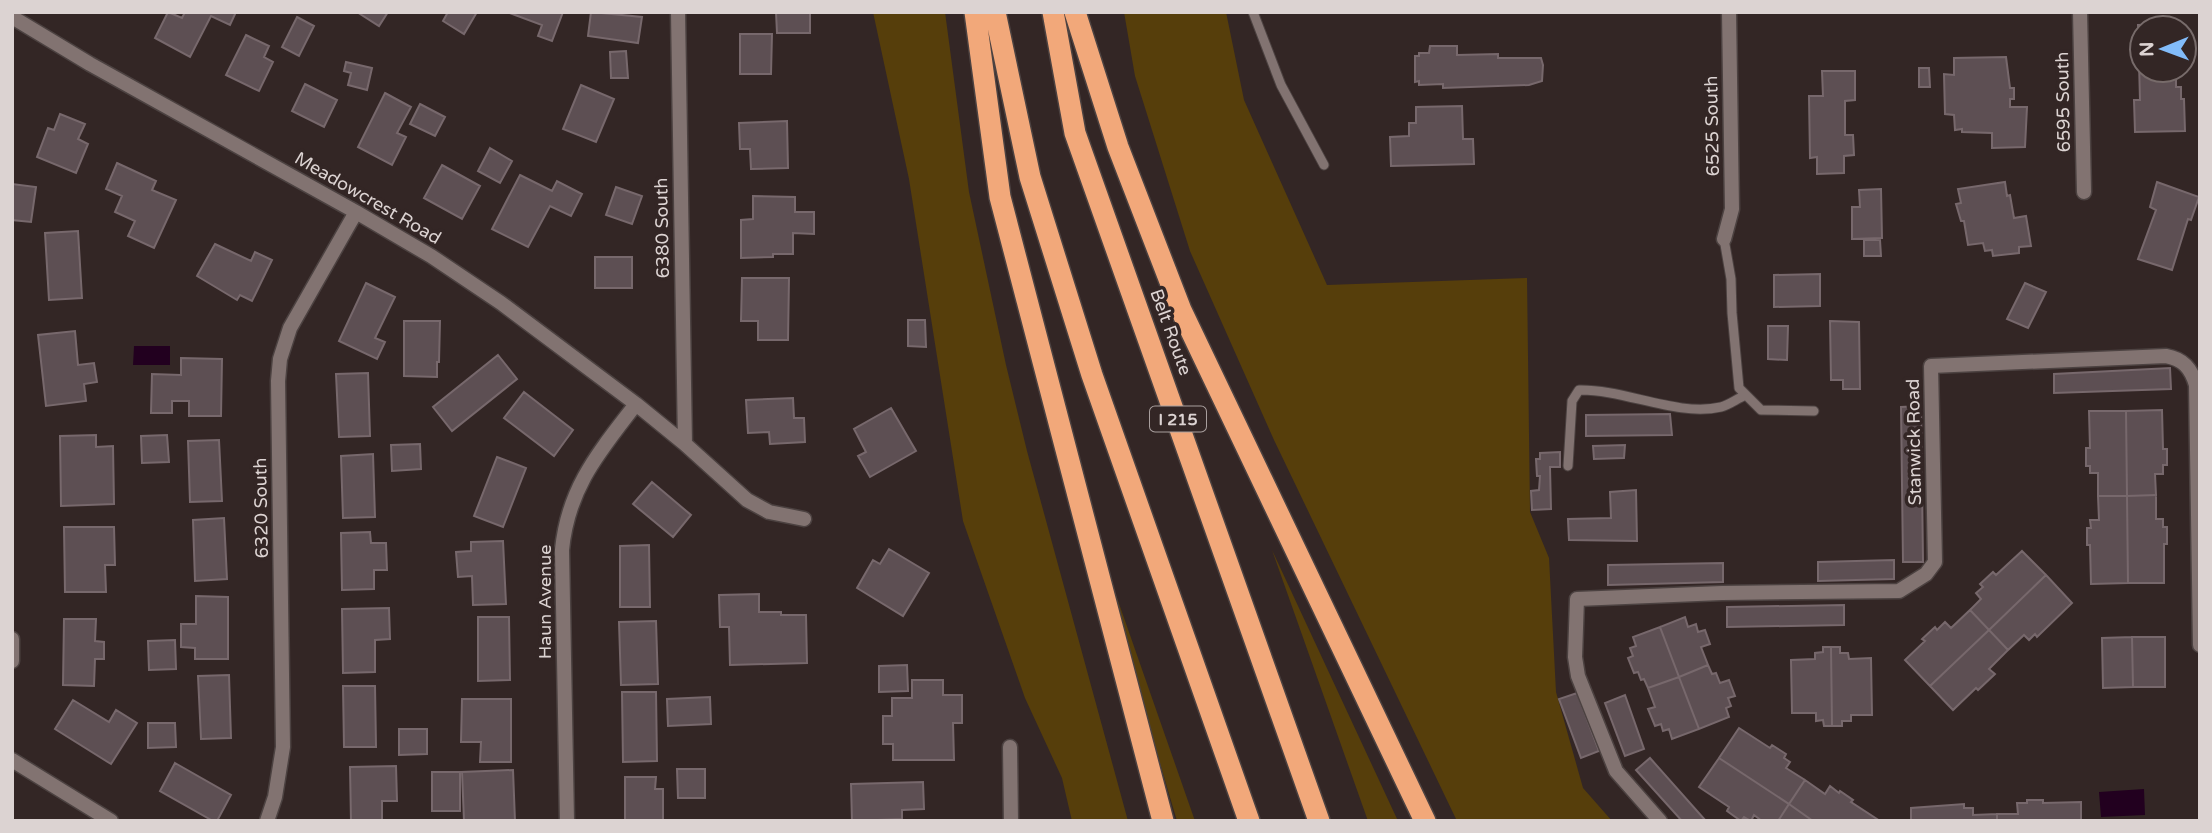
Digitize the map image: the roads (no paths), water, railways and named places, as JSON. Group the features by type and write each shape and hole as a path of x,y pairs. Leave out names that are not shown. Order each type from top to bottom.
{"highway":[{"path":"975,12 1000,197 1163,821"},
{"path":"995,12 1030,177 1091,375 1249,821"},
{"name":"Belt Route","path":"1053,12 1075,133 1319,821"},
{"path":"1074,12 1118,147 1181,310 1425,821"}],"street":[{"name":"6380 South","path":"678,12 684,444"},
{"name":"6525 South","path":"1724,239 1732,209 1729,12"},
{"name":"6595 South","path":"2080,12 2084,192"},
{"name":"Meadowcrest Road","path":"12,17 90,64 431,256 492,297 636,404 757,507 804,519"},
{"name":"6320 South","path":"267,821 279,780 284,730 278,381 280,359 290,328 356,212"},
{"name":"Stanwick Road","path":"1660,821 1616,771 1578,676 1575,657 1577,598 1899,591 1926,574 1935,562 1931,366 2166,356 2177,358 2186,365 2193,374 2196,385 2200,645"},
{"name":"Haun Avenue","path":"568,821 562,550 564,531 574,496 582,480 597,455 636,404"},
{"path":"12,639 12,661"},
{"path":"1010,747 1011,821"},
{"path":"12,760 111,821"}],"lane":[{"path":"1254,12 1281,85 1324,165"},
{"path":"1724,239 1731,279 1739,388 1761,410 1814,411"},
{"path":"1568,466 1572,401 1579,390 1593,390 1674,406 1704,408 1722,406 1746,395"}]}
